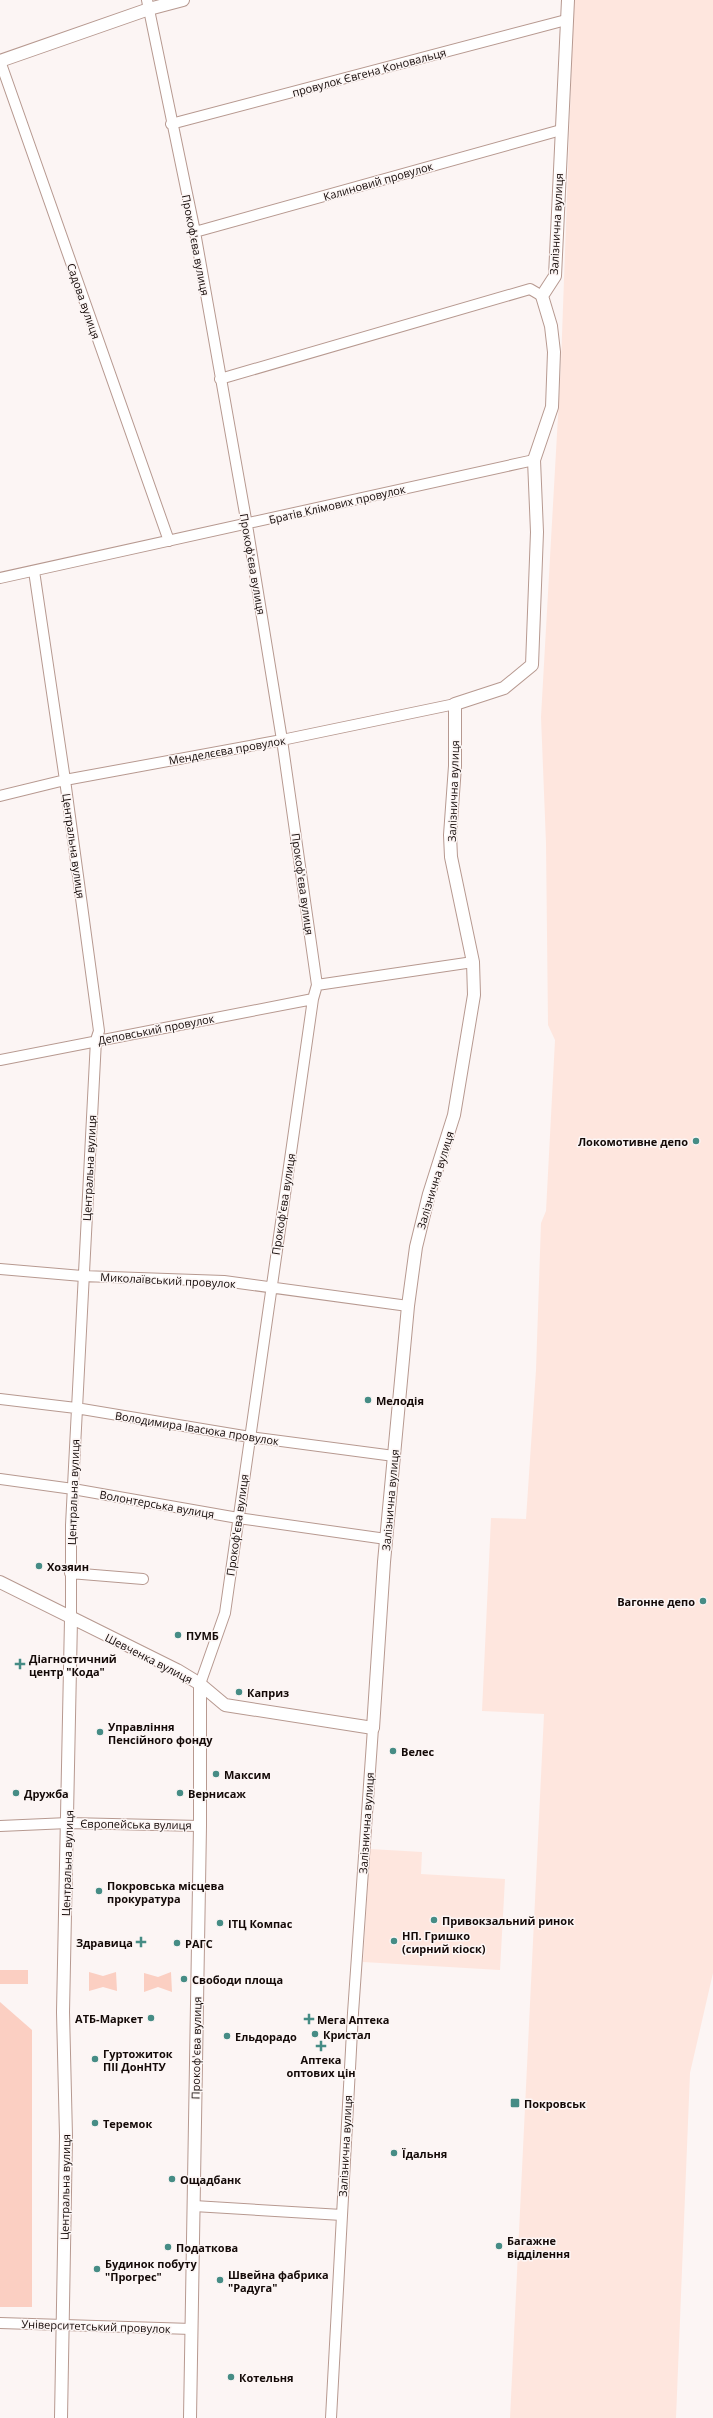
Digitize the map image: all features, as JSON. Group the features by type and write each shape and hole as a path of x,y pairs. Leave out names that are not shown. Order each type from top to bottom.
{"street":[{"path":"0,61 148,5 182,0"},
{"name":"Залізнична вулиця","path":"542,296 555,276 568,0"},
{"name":"Прокоф'єва вулиця","path":"148,5 171,124 195,232 247,525 282,740 317,985 313,999 270,1289 225,1613 200,1684 200,1826 190,2418"},
{"name":"провулок Євгена Коновальця","path":"171,124 566,20"},
{"name":"Садова вулиця","path":"0,61 169,541"},
{"name":"Калиновий провулок","path":"195,232 561,130"},
{"path":"220,379 530,289 542,296 551,326 554,352 552,407 534,460 537,532 532,664 504,688 455,704"},
{"name":"Братів Клімових провулок","path":"0,578 247,525 534,460"},
{"name":"Центральна вулиця","path":"34,571 65,780 99,1032 96,1040 82,1276 70,1573 71,1619 68,1823 63,2012 66,2136 62,2418"},
{"name":"Залізнична вулиця","path":"331,2418 342,2216 386,1539 408,1306 420,1232 429,1194 454,1115 474,995 473,962 450,842 455,766 455,704"},
{"name":"Менделєєва провулок","path":"0,796 65,780 282,740 455,704"},
{"path":"317,985 473,962"},
{"name":"Деповський провулок","path":"0,1060 96,1040 313,999"},
{"name":"Миколаївський провулок","path":"0,1270 82,1276 224,1282 408,1306"},
{"name":"Володимира Івасюка провулок","path":"0,1399 76,1408 250,1437 394,1456"},
{"name":"Волонтерська вулиця","path":"0,1479 73,1489 238,1518 386,1539"},
{"path":"70,1573 143,1579"},
{"name":"Шевченка вулиця","path":"0,1582 71,1619 177,1670 200,1684 225,1705 239,1709 373,1728"},
{"name":"Європейська вулиця","path":"0,1826 68,1823 200,1826"},
{"path":"194,2206 342,2216"},
{"name":"Університетський провулок","path":"0,2323 192,2329"}],"shaded area":[{"path":"574,0 713,0 713,1973 690,2073 676,2418 510,2418 544,1714 482,1711 491,1518 526,1519 536,1370 541,1223 546,1211 555,1040 548,1025 546,843 541,717 561,363"},
{"name":"Привокзальний ринок","path":"370,1849 422,1852 421,1874 505,1879 500,1970 363,1962"},
{"path":"0,1970 28,1970 28,1984 0,1984"},
{"path":"89,1972 103,1976 116,1972 117,1991 103,1987 89,1991"},
{"path":"171,1972 172,1992 158,1987 144,1992 144,1973 158,1977"},
{"path":"0,2002 32,2030 32,2307 0,2307"}],"place":[{"name":"Локомотивне депо","path":"696,1141"},
{"name":"Мелодія","path":"368,1400"},
{"name":"Хозяин","path":"39,1566"},
{"name":"Вагонне депо","path":"703,1601"},
{"name":"ПУМБ","path":"178,1635"},
{"name":"Діагностичний центр \"Кода\"","path":"20,1664"},
{"name":"Каприз","path":"239,1692"},
{"name":"Управління Пенсійного фонду","path":"100,1732"},
{"name":"Велес","path":"393,1751"},
{"name":"Максим","path":"216,1774"},
{"name":"Дружба","path":"16,1793"},
{"name":"Вернисаж","path":"180,1793"},
{"name":"Покровська місцева прокуратура","path":"99,1891"},
{"name":"Привокзальний ринок","path":"434,1920"},
{"name":"ІТЦ Компас","path":"220,1923"},
{"name":"НП. Гришко (сирний кіоск)","path":"394,1941"},
{"name":"Здравица","path":"141,1942"},
{"name":"РАГС","path":"177,1943"},
{"name":"Свободи площа","path":"184,1979"},
{"name":"АТБ-Маркет","path":"151,2018"},
{"name":"Мега Аптека","path":"309,2019"},
{"name":"Кристал","path":"315,2034"},
{"name":"Ельдорадо","path":"227,2036"},
{"name":"Аптека оптових цін","path":"321,2046"},
{"name":"Гуртожиток ПІІ ДонНТУ","path":"95,2059"},
{"name":"Покровськ","path":"515,2103"},
{"name":"Теремок","path":"95,2123"},
{"name":"Їдальня","path":"394,2153"},
{"name":"Ощадбанк","path":"172,2179"},
{"name":"Багажне відділення","path":"499,2246"},
{"name":"Податкова","path":"168,2247"},
{"name":"Будинок побуту \"Прогрес\"","path":"97,2269"},
{"name":"Швейна фабрика \"Радуга\"","path":"220,2280"},
{"name":"Котельня","path":"231,2377"}]}
